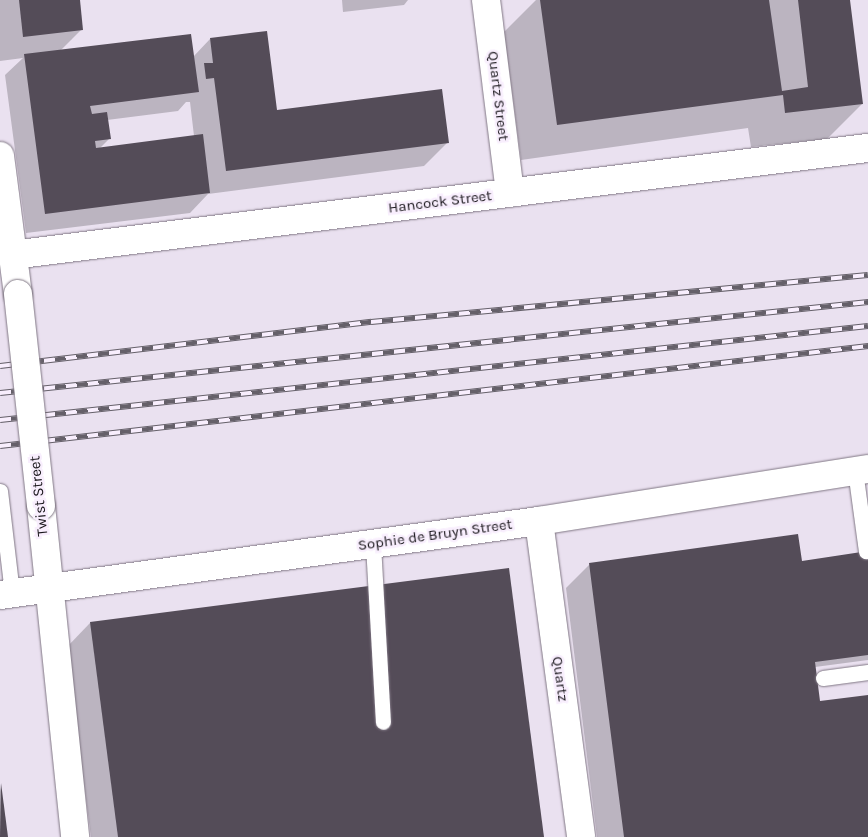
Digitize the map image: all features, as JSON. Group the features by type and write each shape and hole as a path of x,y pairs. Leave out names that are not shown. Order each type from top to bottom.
{"street":[{"name":"Quartz Street","path":"486,0 510,193"},
{"name":"Hancock Street","path":"12,256 868,148"},
{"name":"Twist Street","path":"0,156 18,294 41,506 47,589 75,837"},
{"name":"Sophie de Bruyn Street","path":"6,594 539,521 861,470"},
{"name":"Quartz","path":"539,521 582,837"}],"lane":[{"path":"861,470 866,551"},
{"path":"0,494 6,594"},
{"path":"374,544 383,722"},
{"path":"823,678 868,672"}],"building":[{"path":"19,0 80,0 83,30 23,37"},
{"path":"540,0 769,0 782,91 808,87 798,0 850,0 863,104 785,113 783,95 557,125"},
{"path":"267,31 277,110 442,89 449,143 226,171 214,78 206,79 204,63 213,63 210,38"},
{"path":"191,34 199,92 90,106 92,114 107,112 111,139 95,141 96,148 203,134 210,193 45,214 24,54"},
{"path":"798,534 802,561 868,551 868,655 815,662 820,701 868,695 868,837 624,837 589,563"},
{"path":"509,568 544,837 118,837 90,622"},
{"path":"1,783 8,837 0,837"}],"railway":[{"path":"0,366 371,322 868,275"},
{"path":"0,393 868,302"},
{"path":"0,420 868,326"},
{"path":"0,446 868,346"}]}
